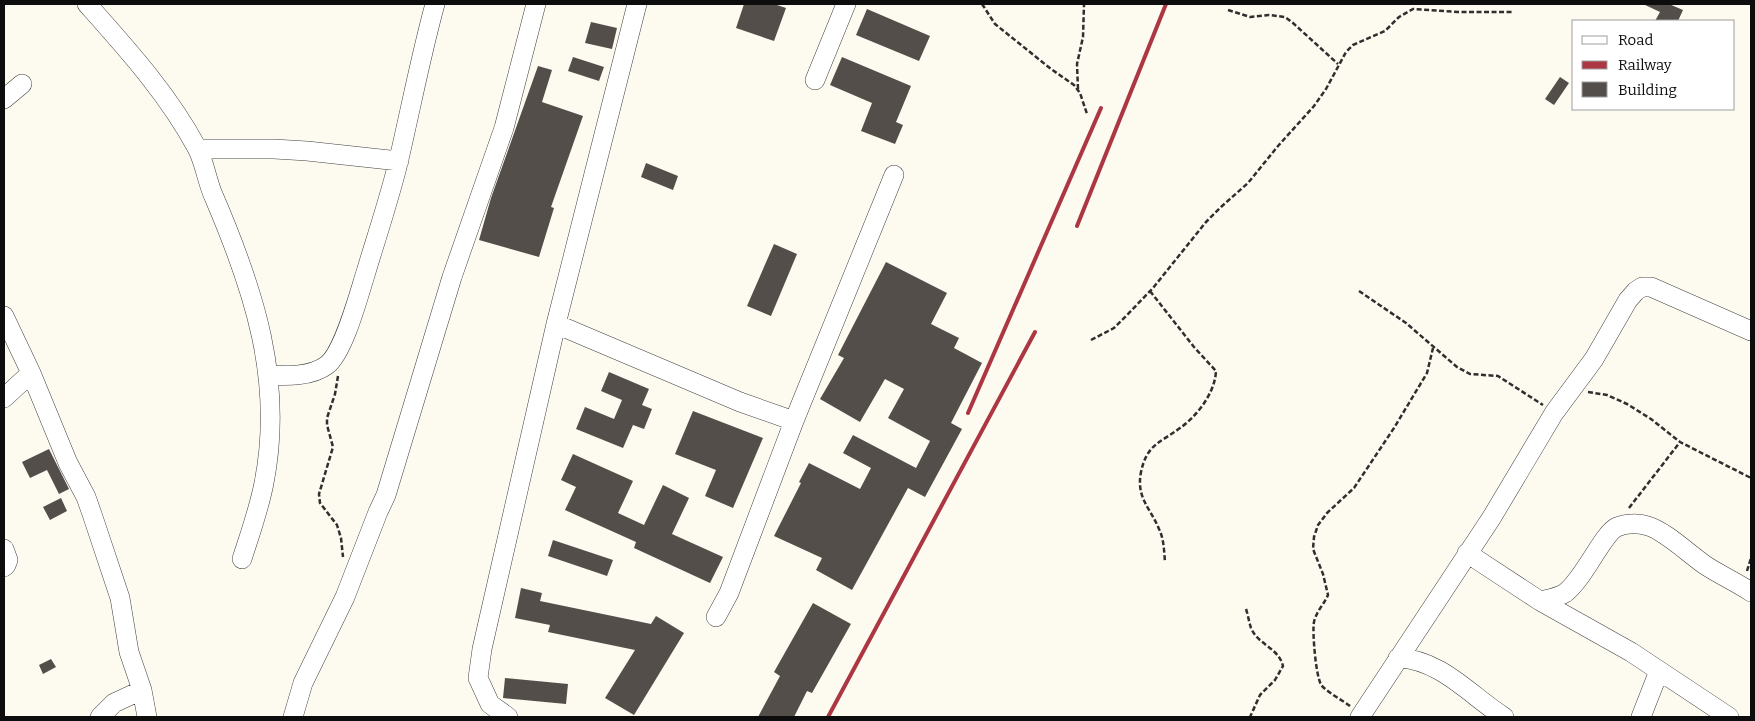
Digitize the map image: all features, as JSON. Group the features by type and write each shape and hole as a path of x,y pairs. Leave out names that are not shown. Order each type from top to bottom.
{"street":[{"path":"87,4 153,80 198,149 211,191 243,271 262,331 271,408 269,450 259,505 242,559"},
{"path":"268,375 293,375 314,372 327,366 336,355 353,314 399,161 421,55 435,4"},
{"path":"293,717 304,683 349,585 394,473 447,293 504,128 536,4"},
{"path":"508,717 490,704 478,678 482,649 556,324 636,4"},
{"path":"815,80 846,4"},
{"path":"4,99 22,84"},
{"path":"198,149 299,150 399,161"},
{"path":"716,617 729,593 794,421 894,175"},
{"path":"1361,716 1492,517 1554,413 1594,359 1628,300 1636,291 1642,287 1660,290 1751,332"},
{"path":"4,316 31,373 68,464 86,497 120,598 129,652 142,690 147,717"},
{"path":"556,324 732,398 794,421"},
{"path":"4,398 31,373"},
{"path":"1540,601 1555,598 1565,593 1590,565 1608,535 1616,527 1634,524 1646,525 1656,529 1707,566 1751,592"},
{"path":"4,549 8,560 4,567"},
{"path":"1467,553 1540,601 1631,652 1729,717"},
{"path":"1398,658 1410,658 1437,669 1496,715"},
{"path":"1641,717 1659,672"},
{"path":"100,717 114,704 142,690"}],"path":[{"path":"982,4 994,24 1051,69 1066,78 1078,90"},
{"path":"1084,4 1083,37 1077,64 1078,90 1087,114"},
{"path":"1091,340 1114,328 1150,291 1206,222 1248,183 1314,106 1326,89 1338,64 1352,45 1385,31 1399,17 1413,9 1458,12 1512,12"},
{"path":"1228,10 1250,17 1269,15 1285,17 1338,64"},
{"path":"1150,291 1216,372 1216,378 1205,403 1181,427 1158,441 1151,448 1145,458 1141,472 1140,488 1143,501 1159,528 1163,540 1165,562"},
{"path":"1359,291 1406,324 1456,368 1470,374 1498,376 1528,394 1554,413"},
{"path":"1361,716 1322,686 1318,680 1313,623 1328,595 1323,574 1313,549 1314,536 1318,525 1327,513 1354,488 1394,428 1427,374 1433,348"},
{"path":"336,355 337,383 327,418 333,447 319,494 320,503 337,524 349,585"},
{"path":"1572,389 1607,395 1627,404 1651,419 1680,442 1751,478"},
{"path":"1616,527 1680,442"},
{"path":"1246,609 1251,628 1263,643 1280,656 1283,666 1276,680 1260,694 1250,717"}],"building":[{"path":"744,4 774,4 786,8 774,41 736,28"},
{"path":"1643,4 1669,4 1683,10 1678,20 1656,20 1660,12"},
{"path":"867,9 930,36 919,61 856,35"},
{"path":"591,22 617,28 612,49 585,43"},
{"path":"573,57 604,67 599,81 568,71"},
{"path":"842,57 911,86 896,122 903,125 895,144 861,131 872,103 830,85"},
{"path":"538,66 552,70 542,102 583,116 551,207 554,208 539,257 479,240 491,198"},
{"path":"1560,77 1569,83 1554,105 1545,99"},
{"path":"646,163 678,176 673,190 641,177"},
{"path":"774,244 797,254 771,316 747,306"},
{"path":"886,262 947,293 931,324 959,338 954,348 982,363 951,423 962,429 925,497 908,488 852,590 816,570 822,558 774,536 809,463 860,489 871,468 843,453 853,435 916,468 930,441 888,418 904,389 885,379 860,422 820,399 844,358 838,355"},
{"path":"609,372 649,389 642,405 652,409 644,429 633,425 623,448 576,429 585,407 614,419 622,400 601,391"},
{"path":"693,411 763,438 733,508 705,496 716,470 675,454"},
{"path":"49,449 69,489 59,494 47,470 30,478 22,462"},
{"path":"573,454 633,481 618,513 644,525 663,485 689,498 672,534 723,557 710,583 634,548 636,542 565,510 576,487 561,480"},
{"path":"61,498 67,511 50,520 43,507"},
{"path":"553,540 613,560 607,576 548,556"},
{"path":"521,588 542,593 540,601 651,624 656,616 684,633 634,715 605,698 635,650 548,632 550,625 515,618"},
{"path":"813,603 851,624 812,693 807,691 794,717 758,717 780,676 774,672"},
{"path":"51,659 56,667 43,674 39,665"},
{"path":"505,678 568,684 566,704 503,698"}],"railway":[{"path":"1077,226 1166,4"},
{"path":"968,413 1101,108"},
{"path":"828,717 1035,332"}]}
